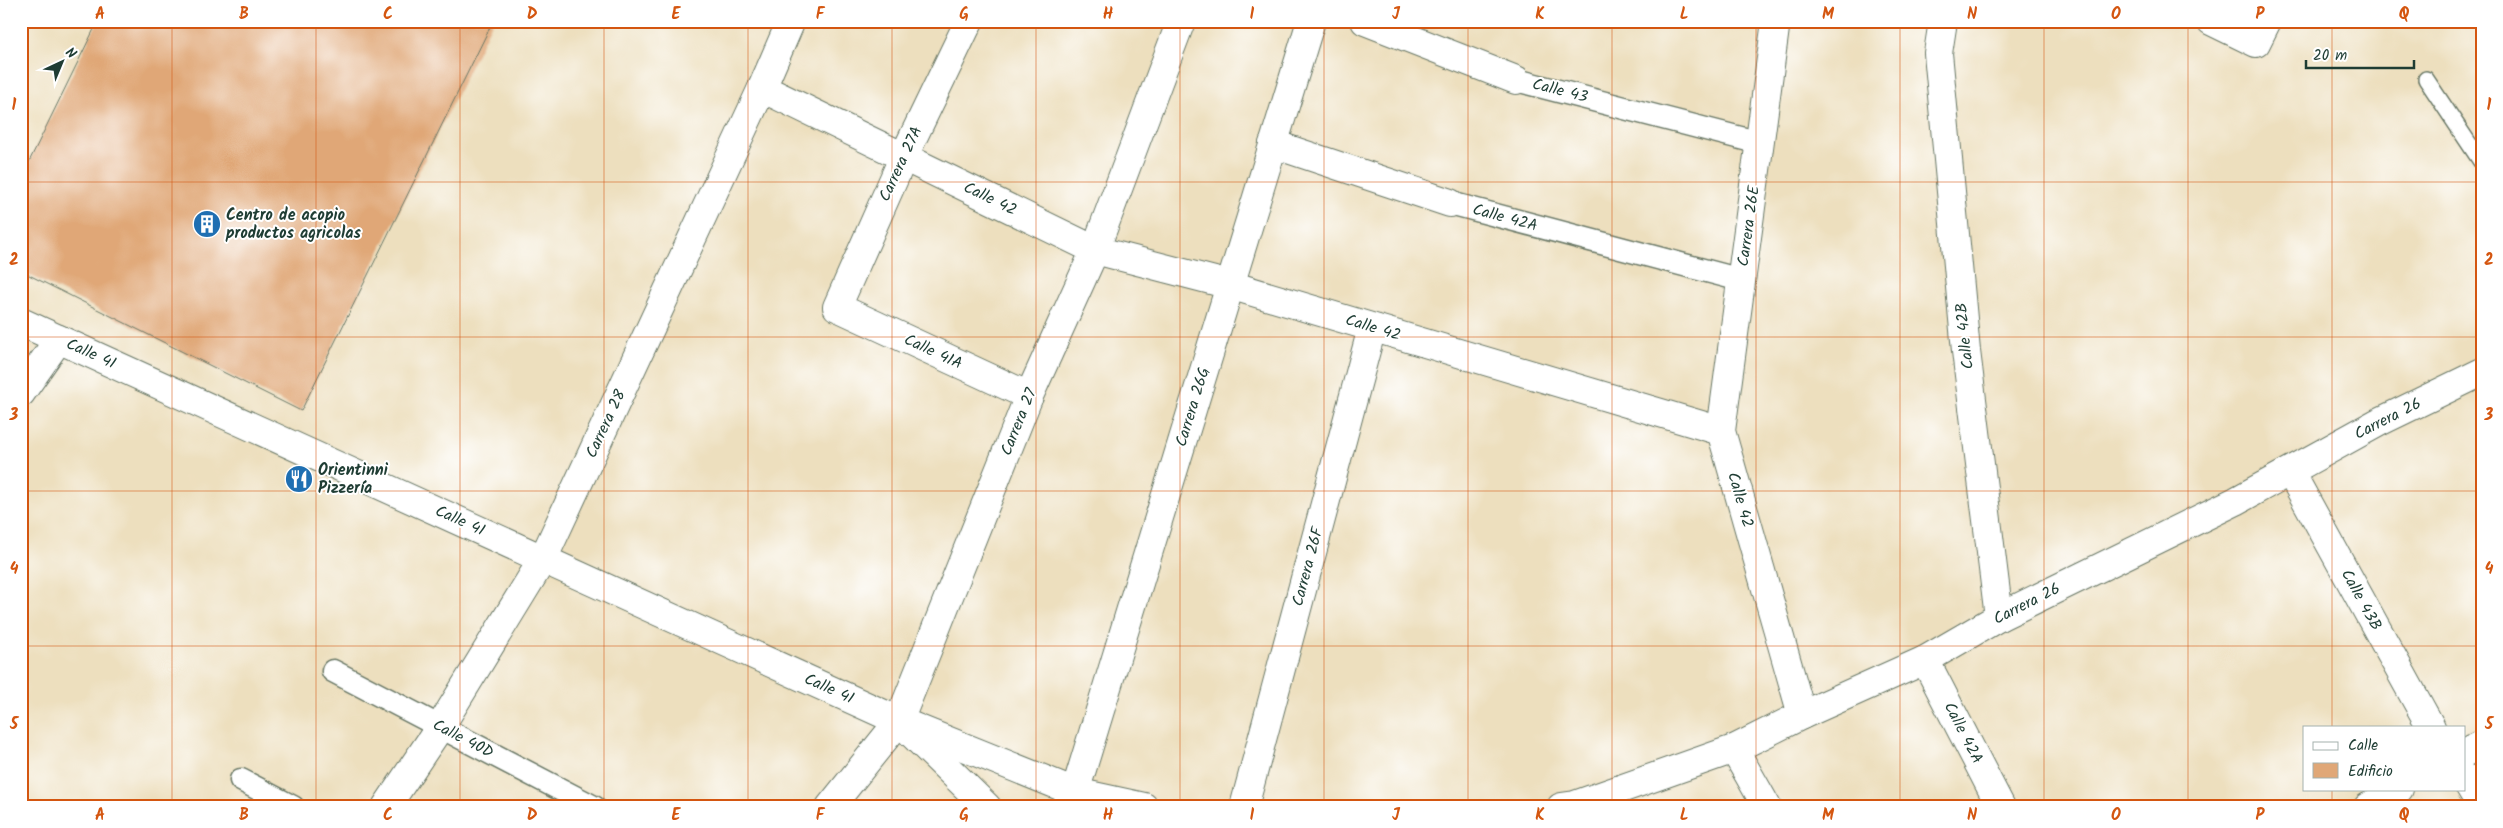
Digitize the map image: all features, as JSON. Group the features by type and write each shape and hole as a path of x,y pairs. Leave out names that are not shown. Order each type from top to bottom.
{"street":[{"name":"Carrera 28","path":"386,807 440,727 543,559 762,88 791,21"},
{"name":"Carrera 27A","path":"836,307 904,156 969,21"},
{"name":"Carrera 27","path":"830,807 899,720 1029,396 1095,250 1181,21"},
{"name":"Carrera 26G","path":"1075,792 1311,21"},
{"name":"Calle 43","path":"1365,21 1516,80 1760,143"},
{"name":"Carrera 26E","path":"1721,431 1776,21"},
{"name":"Calle 42B","path":"1943,21 1938,53 1966,351 1999,617"},
{"path":"2211,21 2261,32"},
{"name":"Calle 42","path":"762,88 1095,250 1230,285 1721,431 1802,715"},
{"name":"Calle 42A","path":"1273,144 1450,203 1741,280"},
{"name":"Calle 41A","path":"836,307 1029,396"},
{"name":"Calle 41","path":"21,322 899,720 1075,792 1144,807"},
{"name":"Carrera 26F","path":"1244,807 1372,328"},
{"path":"21,393 59,339"},
{"name":"Carrera 26","path":"1571,806 1734,749 1802,715 1925,660 1999,617 2291,472 2379,422 2482,372"},
{"name":"Calle 43B","path":"2291,472 2430,726"},
{"name":"Calle 42A","path":"1925,660 2001,807"},
{"name":"Calle 40D","path":"333,671 594,807"},
{"name":"Calle 41","path":"899,720 987,807"},
{"path":"2466,752 2482,744"},
{"path":"1734,749 1767,807"},
{"path":"241,780 294,807"},
{"path":"2466,780 2482,807"},
{"path":"2368,807 2397,790"}],"lane":[{"path":"2426,79 2482,163"}],"building":[{"name":"Centro de acopio productos agricolas","path":"98,21 493,21 301,411 21,271 21,178"}],"place":[{"name":"Centro de acopio productos agricolas","path":"207,224"},
{"name":"Orientinni Pizzería","path":"299,479"}]}
